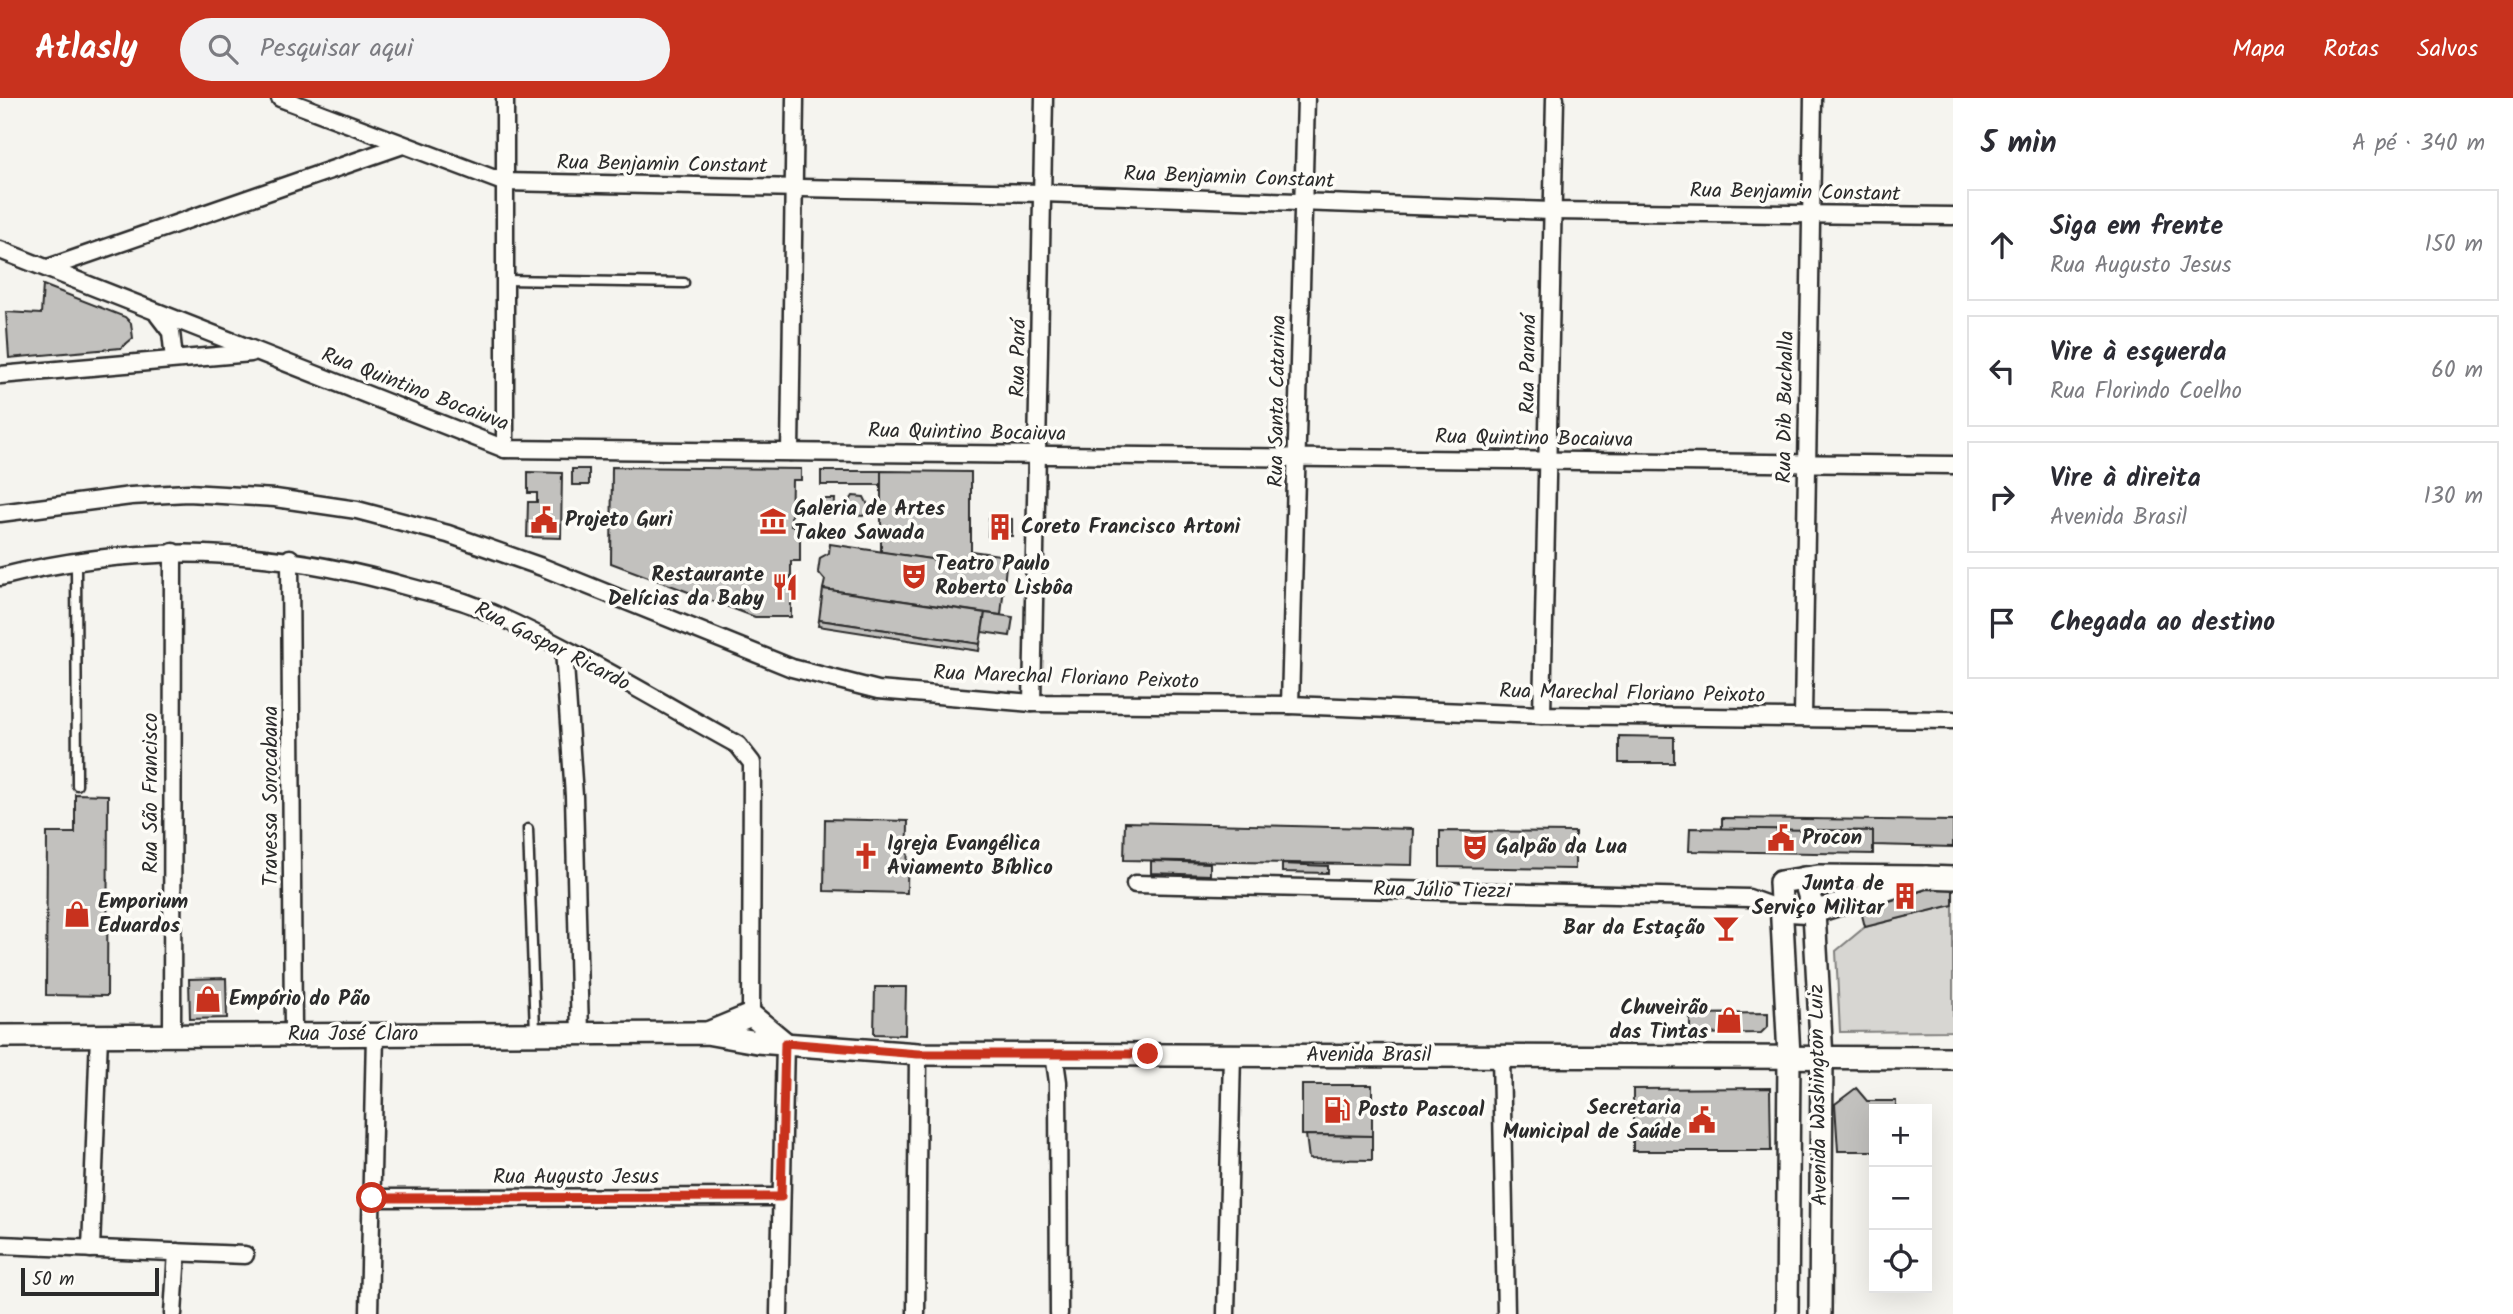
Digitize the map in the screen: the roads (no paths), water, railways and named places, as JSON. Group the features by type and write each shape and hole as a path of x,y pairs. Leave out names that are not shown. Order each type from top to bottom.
{"street":[{"name":"Rua Benjamin Constant","path":"280,98 503,182 1042,193 1552,211 1953,216"},
{"path":"505,98 505,449"},
{"path":"790,452 795,98"},
{"name":"Rua Pará","path":"1032,703 1044,98"},
{"name":"Rua Santa Catarina","path":"1290,705 1306,98"},
{"name":"Rua Paraná","path":"1542,715 1555,98"},
{"name":"Rua Dib Buchalla","path":"1803,717 1805,463 1813,98"},
{"path":"48,268 402,145"},
{"path":"0,250 257,353"},
{"path":"157,313 171,332 174,359"},
{"name":"Rua Quintino Bocaiuva","path":"0,375 257,353 505,449 1953,465"},
{"name":"Rua Marechal Floriano Peixoto","path":"0,513 131,496 188,493 275,498 336,506 447,534 530,563 792,668 878,690 1032,703 1290,705 1542,715 1953,720"},
{"name":"Rua Gaspar Ricardo","path":"0,577 76,563 173,552 290,558 361,573 474,605 564,650 738,745 752,762 751,1015"},
{"name":"Rua São Francisco","path":"172,1035 173,552"},
{"name":"Travessa Sorocabana","path":"290,558 293,1034"},
{"path":"564,650 574,796 580,1034"},
{"path":"1814,912 1939,877"},
{"name":"Rua Júlio Tiezzi","path":"1749,898 1780,882 1804,878 1939,877"},
{"name":"Avenida Washington Luiz","path":"1804,878 1814,912 1822,1059 1820,1314"},
{"name":"Avenida Washington Luiz","path":"1780,882 1789,1056 1787,1314"},
{"name":"Rua Júlio Tiezzi","path":"1135,884 1749,898 1782,910 1814,912"},
{"path":"751,1015 785,1043 779,1314"},
{"name":"Rua José Claro","path":"706,1033 751,1015"},
{"name":"Rua José Claro","path":"0,1036 706,1033 785,1043"},
{"path":"369,1314 375,1034"},
{"path":"91,1248 99,1035"},
{"name":"Avenida Brasil","path":"785,1043 918,1054 1953,1058"},
{"path":"916,1314 918,1054"},
{"path":"1054,1054 1058,1082 1059,1314"},
{"path":"1226,1314 1232,1054"},
{"path":"1501,1055 1506,1314"},
{"name":"Rua Augusto Jesus","path":"372,1198 781,1197"},
{"path":"0,1245 245,1255"},
{"path":"173,1314 177,1252"}],"lane":[{"path":"504,280 684,283"},
{"path":"76,563 77,785"},
{"path":"528,829 535,1035"}],"place":[{"name":"Projeto Guri","path":"544,520"},
{"name":"Galeria de Artes Takeo Sawada","path":"773,521"},
{"name":"Coreto Francisco Artoni","path":"1000,527"},
{"name":"Teatro Paulo Roberto Lisbôa","path":"914,576"},
{"name":"Restaurante Delícias da Baby","path":"785,587"},
{"name":"Procon","path":"1781,838"},
{"name":"Galpão da Lua","path":"1475,847"},
{"name":"Igreja Evangélica Aviamento Bíblico","path":"866,856"},
{"name":"Junta de Serviço Militar","path":"1905,896"},
{"name":"Emporium Eduardos","path":"77,914"},
{"name":"Bar da Estação","path":"1726,928"},
{"name":"Empório do Pão","path":"208,999"},
{"name":"Chuveirão das Tintas","path":"1729,1020"},
{"name":"Posto Pascoal","path":"1337,1110"},
{"name":"Secretaria Municipal de Saúde","path":"1702,1120"}]}
